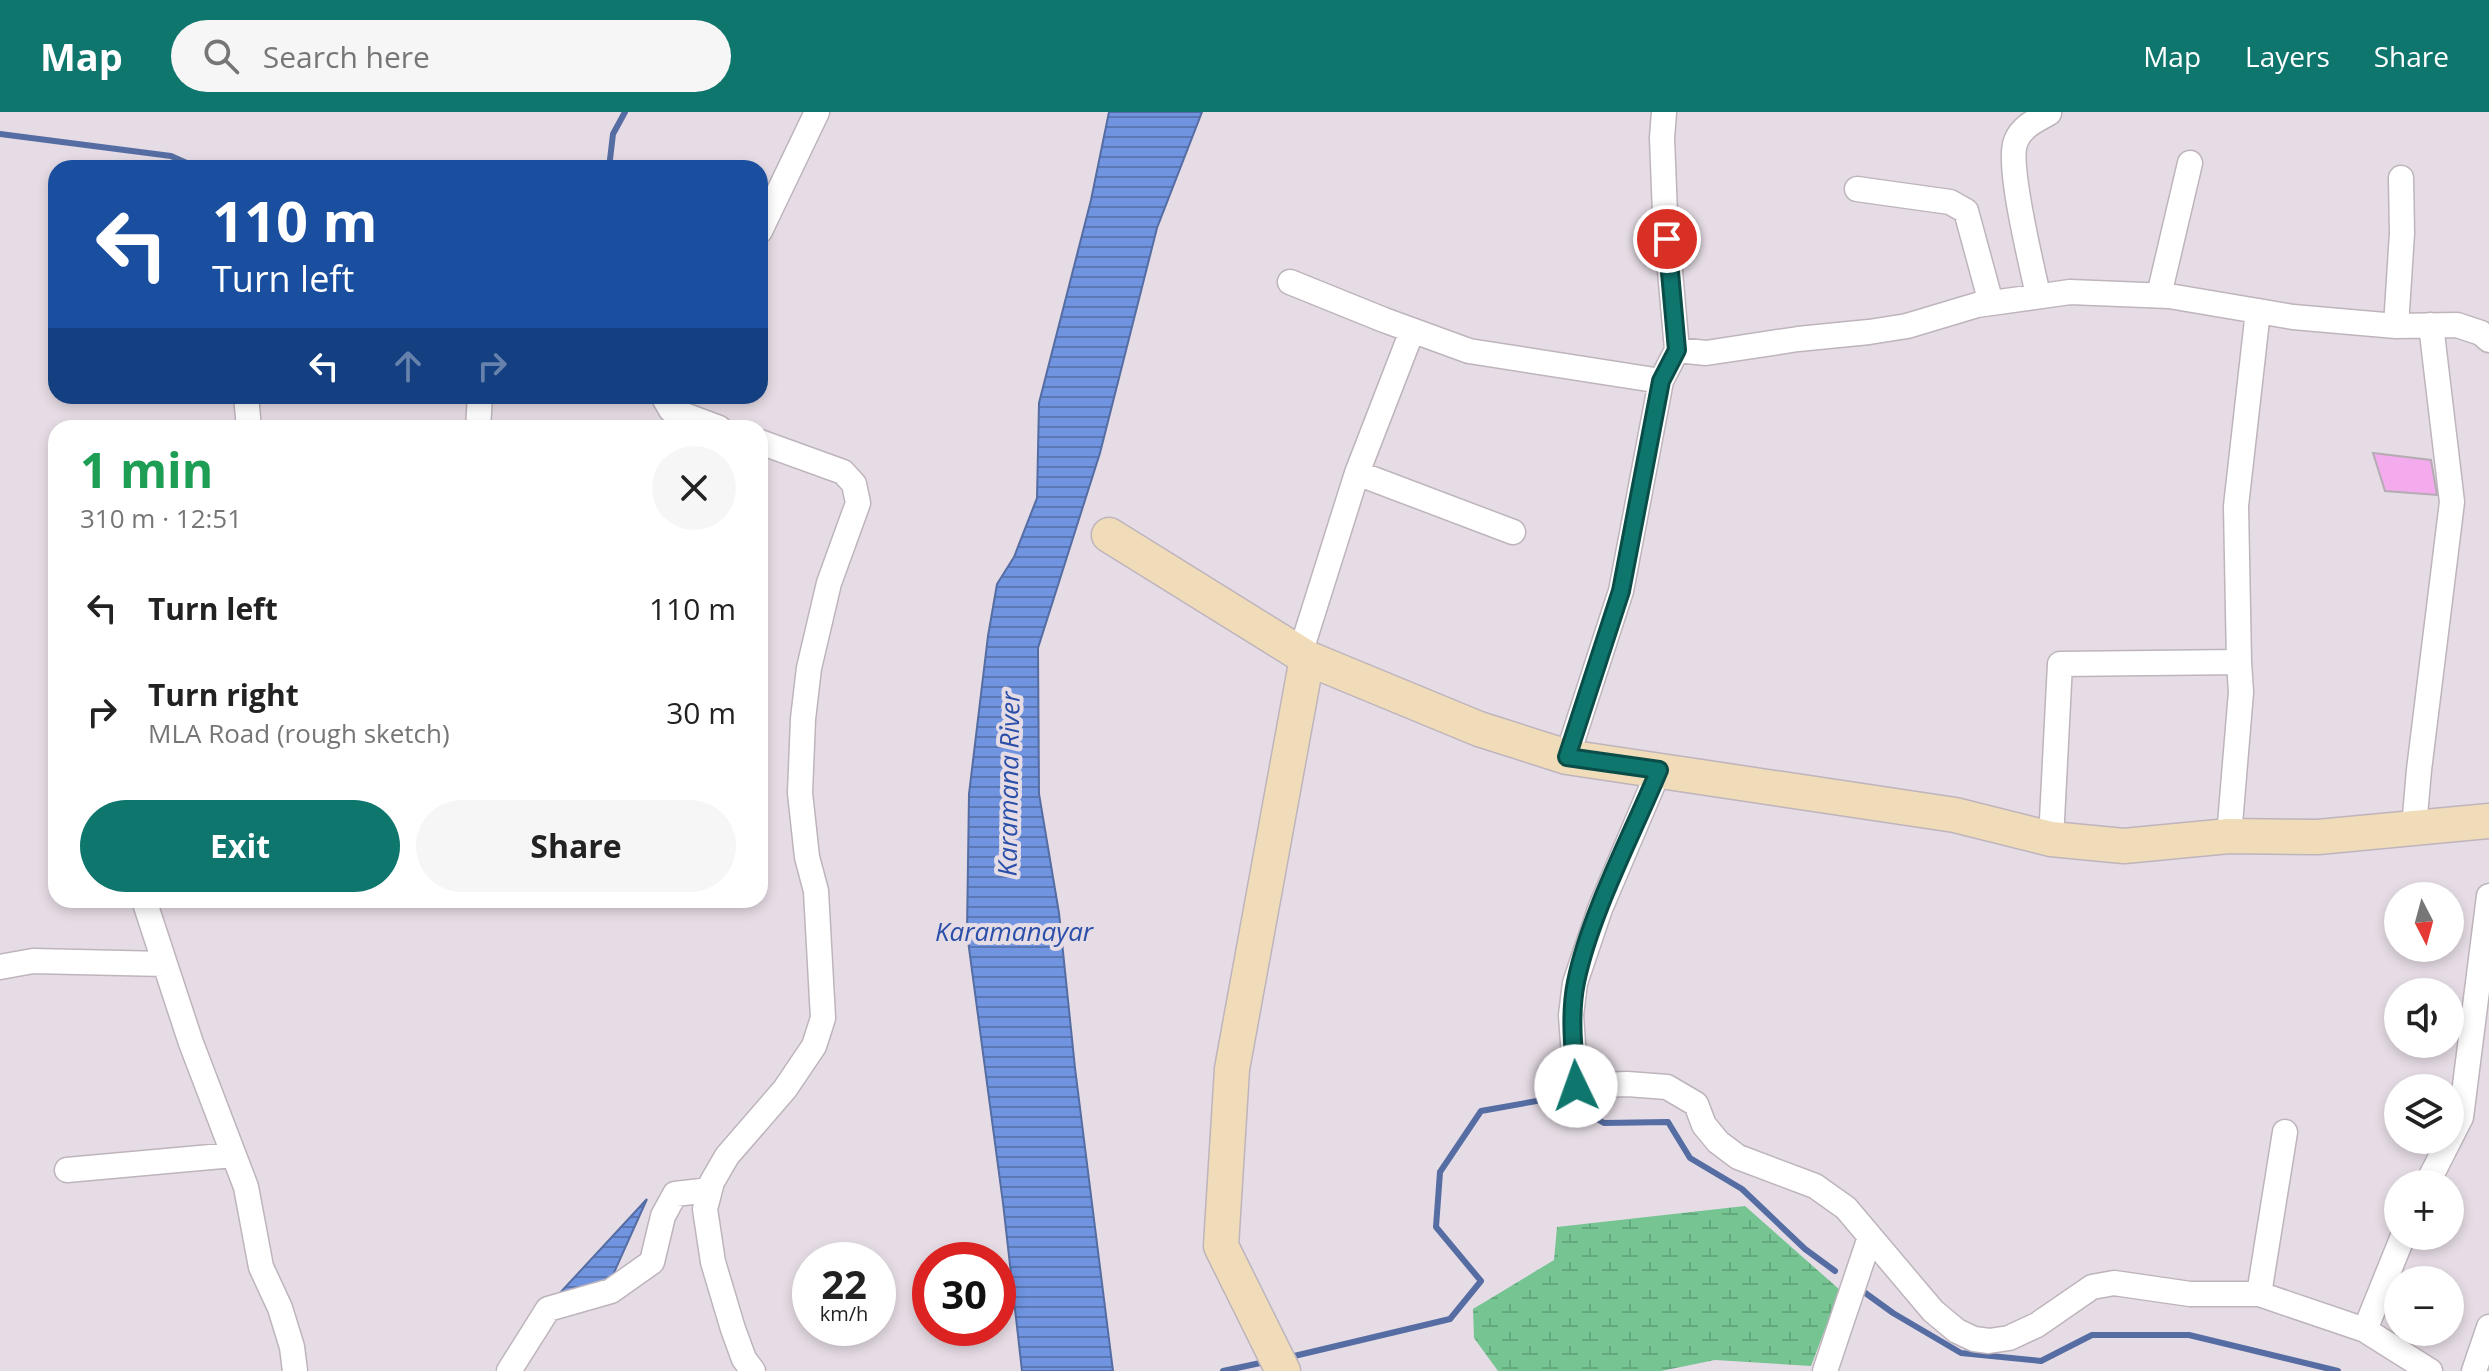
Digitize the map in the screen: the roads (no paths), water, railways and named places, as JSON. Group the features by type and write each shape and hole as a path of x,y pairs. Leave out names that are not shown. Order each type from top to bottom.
{"street":[{"path":"768,214 817,112"},
{"path":"1567,757 1621,591 1661,381 1677,350 1665,214 1664,112"},
{"path":"2038,295 2015,173 2015,142 2027,126 2049,113"},
{"path":"2159,295 2190,163"},
{"path":"2396,326 2402,233 2401,178"},
{"path":"1857,189 1950,202 1966,211 1991,303"},
{"path":"1290,282 1469,351 1661,381"},
{"path":"1677,350 1706,353 1869,332 1907,326 1991,303 2070,292 2159,295 2293,317 2396,326 2457,325 2481,333 2489,340"},
{"path":"2229,836 2241,692 2236,506 2258,311"},
{"path":"2414,827 2452,502 2431,325"},
{"path":"1283,1371 1221,1246 1232,1069 1303,656 1357,473 1412,331"},
{"path":"668,404 671,410 698,420"},
{"path":"753,1371 744,1359 713,1262 705,1209 710,1190 727,1156 785,1089 814,1046 823,1018 816,891 807,857 800,793 803,719 809,668 829,583 858,503 854,484 843,472 768,445"},
{"path":"1357,473 1513,532"},
{"path":"1109,535 1303,656 1479,729 1567,757 1955,815 2051,839 2124,846 2229,836 2318,837 2489,821"},
{"path":"2051,839 2060,664 2239,662"},
{"path":"1659,770 1600,909 1575,983 1571,1015 1576,1086 1627,1084 1667,1087 1696,1104 1704,1125 1738,1157 1815,1186 1846,1208 1933,1311 1957,1331 1974,1339 1989,1341 2009,1338 2037,1325 2092,1287 2114,1283 2190,1294 2259,1294 2365,1330 2430,1371"},
{"path":"2434,1170 2461,1117 2489,896"},
{"path":"147,908 191,1043 246,1187 261,1267 280,1308 292,1347 295,1371"},
{"path":"0,967 33,961 165,964"},
{"path":"2259,1294 2285,1132"},
{"path":"67,1170 233,1155"},
{"path":"509,1371 548,1309 611,1291 652,1262 663,1216 675,1194 710,1190"},
{"path":"1825,1371 1870,1237"},
{"path":"2365,1330 2397,1250"},
{"path":"2474,1371 2489,1327"}],"water":[{"name":"Karamanayar","path":"1109,112 1202,112 1157,228 1100,453 1038,648 1039,794 1059,913 1113,1371 1022,1371 1016,1318 1016,1242 1007,1242 967,933 969,794 997,584 1014,557 1037,498 1039,403 1091,200"},
{"path":"647,1199 608,1286 558,1295"}],"waterway":[{"path":"610,160 613,134 625,112"},
{"path":"0,134 171,156 180,160"},
{"path":"1290,1357 1450,1319 1481,1281 1436,1227 1440,1172 1481,1111 1559,1097 1604,1123 1668,1122 1690,1158 1742,1189 1805,1249 1835,1271"},
{"path":"1864,1292 1961,1353 2041,1361 2092,1335 2189,1335 2338,1371"},
{"path":"1223,1371 1265,1362"}],"water label":[{"name":"Karamana River","path":"1009,784"}]}
